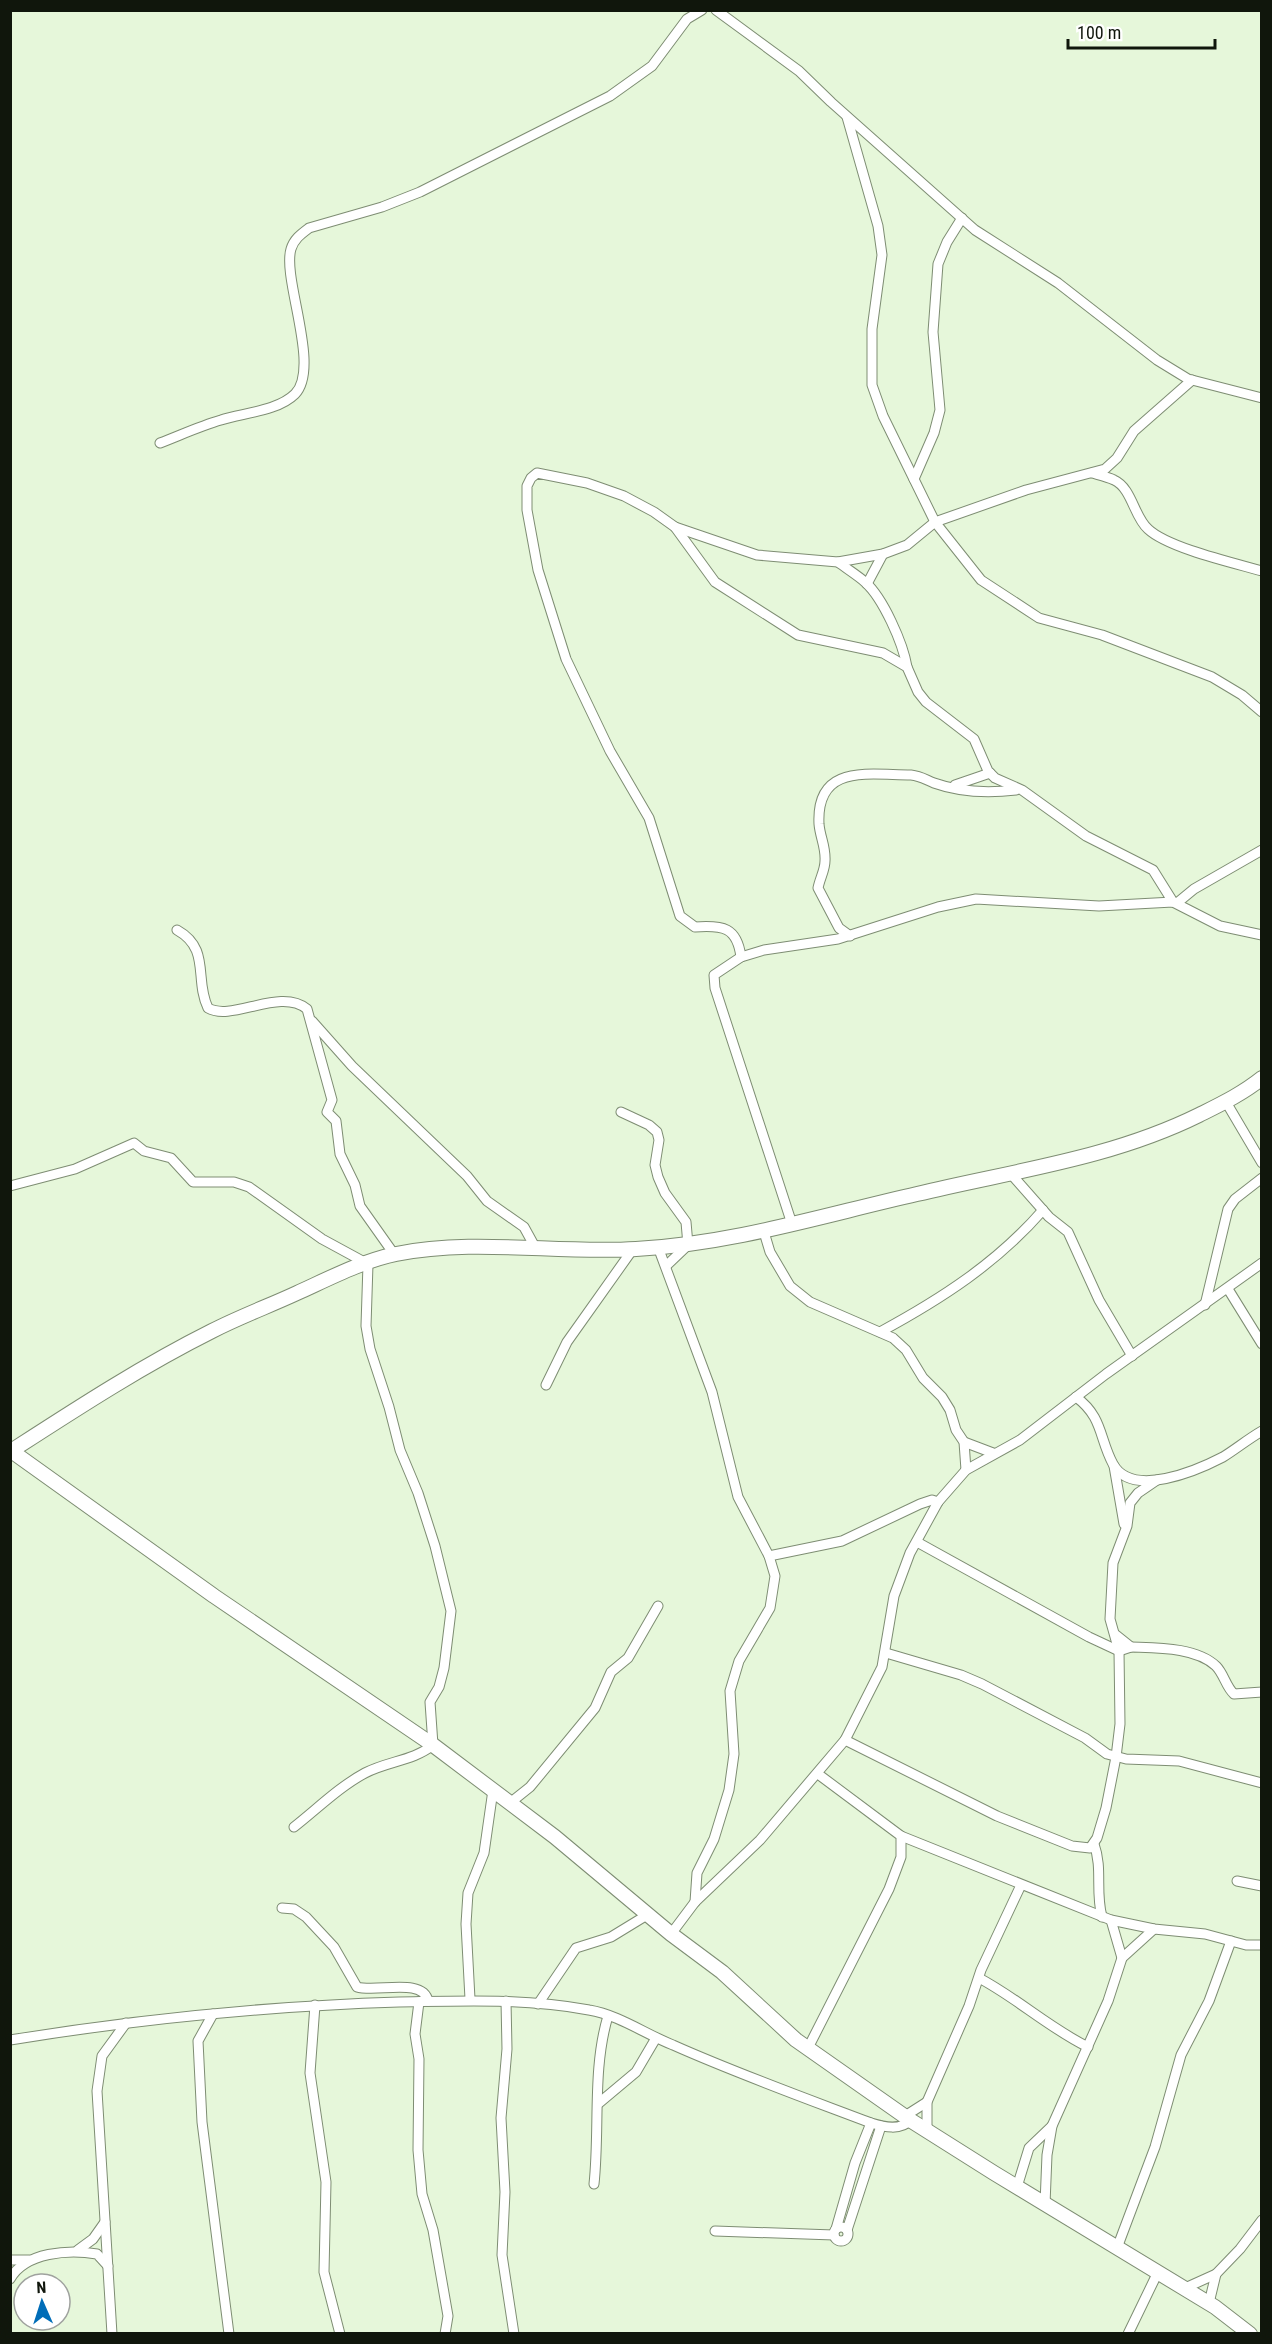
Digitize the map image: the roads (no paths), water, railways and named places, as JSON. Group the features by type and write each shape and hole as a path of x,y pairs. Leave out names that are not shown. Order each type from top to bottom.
{"main road":[{"path":"1250,2334 1209,2303 908,2118 808,2048 770,2019 722,1972 434,1745 213,1596 11,1450 90,1400 212,1331 394,1254 434,1249 536,1247 633,1250 688,1245 764,1232 1066,1162 1125,1145 1184,1123 1244,1093 1262,1078"}],"street":[{"path":"160,442 221,419 277,404 294,396 302,375 302,339 290,256 299,235 309,228 382,207 420,192 610,96 652,66 687,19 702,10"},
{"path":"716,10 799,71 847,117 975,230 1058,284 1157,360 1192,380 1262,398"},
{"path":"847,117 878,226 882,255 872,329 872,385 883,416 935,522 981,580 1039,618 1101,634 1212,677 1242,695 1262,712"},
{"path":"914,479 934,432 940,410 933,332 938,264 946,242 962,218"},
{"path":"741,957 739,940 730,931 711,926 695,927 680,916 650,818 610,751 566,659 538,570 527,510 527,486 531,478 537,473 587,483 640,504 675,527 757,555 838,562 883,554 907,545 935,522 1026,490 1092,473 1112,465 1134,430 1192,380"},
{"path":"1092,473 1115,480 1122,486 1139,518 1155,534 1219,559 1262,571"},
{"path":"675,527 715,582 791,631 811,639 883,653 907,667"},
{"path":"867,584 883,554"},
{"path":"838,562 867,584 897,630 904,647 907,667 918,692 926,702 974,739 990,773 1002,782 1020,790 1086,836 1153,870 1175,903 1220,926 1262,935"},
{"path":"952,786 990,773"},
{"path":"850,936 839,928 818,888 825,864 825,847 819,824 824,791 841,777 857,775 919,776 933,783 991,793 1020,790"},
{"path":"792,1224 713,979 717,971 741,957 792,944 838,939 938,907 976,899 1099,906 1175,903 1194,889 1262,850"},
{"path":"838,939 839,928"},
{"path":"177,930 189,937 195,946 208,1008 219,1011 278,1002 294,1003 307,1009 327,1074 332,1100 327,1112 337,1126 340,1154 355,1185 362,1210 394,1254"},
{"path":"311,1020 352,1066 467,1176 487,1201 524,1227 536,1247"},
{"path":"1226,1102 1262,1163"},
{"path":"621,1113 649,1125 657,1132 659,1140 656,1165 658,1178 665,1193 686,1222 688,1245 666,1266"},
{"path":"10,1186 75,1169 134,1143 144,1151 171,1158 192,1182 234,1182 249,1187 266,1196 295,1221 368,1264 366,1326 370,1349 400,1450 430,1530 452,1611 444,1668 439,1687 430,1702 434,1745 420,1756 382,1766 364,1774 294,1827"},
{"path":"1011,1174 1043,1210 1068,1232 1099,1300 1132,1356"},
{"path":"1205,1305 1228,1209 1235,1199 1262,1178"},
{"path":"880,1332 936,1302 980,1270 1019,1238 1043,1210"},
{"path":"764,1232 770,1252 790,1286 810,1302 893,1338 906,1350 923,1378 942,1396 956,1430 964,1442 966,1470"},
{"path":"658,1247 712,1392 738,1497 769,1556 775,1576 772,1599 757,1633 739,1661 730,1691 734,1754 729,1790 714,1839 697,1873 695,1902"},
{"path":"546,1385 567,1342 633,1250"},
{"path":"671,1934 695,1902 754,1847 845,1740 882,1667 894,1596 917,1542 938,1502 966,1470 1020,1440 1262,1263"},
{"path":"1228,1289 1258,1331 1262,1344"},
{"path":"1076,1397 1093,1412 1114,1466 1116,1482 1122,1499 1124,1533"},
{"path":"1114,1466 1133,1479 1157,1480 1195,1469 1222,1457 1262,1431"},
{"path":"964,1442 993,1453"},
{"path":"1122,1958 1097,1899 1100,1864 1094,1844 1106,1808 1120,1724 1119,1651 1110,1619 1110,1601 1113,1563 1133,1498 1157,1480"},
{"path":"769,1556 842,1541 920,1504 932,1500 938,1502"},
{"path":"917,1542 1089,1637 1119,1651 1131,1647 1164,1648 1199,1656 1217,1667 1234,1694 1262,1692"},
{"path":"510,1803 530,1787 595,1708 611,1672 628,1658 658,1606"},
{"path":"1116,1635 1131,1647"},
{"path":"886,1653 962,1675 982,1684 1116,1757 1179,1761 1262,1783"},
{"path":"845,1740 997,1816 1072,1846 1084,1849 1094,1844"},
{"path":"818,1774 902,1836 1106,1918 1154,1929 1205,1934 1231,1941 1262,1945"},
{"path":"471,1999 466,1924 468,1893 484,1853 493,1790"},
{"path":"808,2048 889,1889 901,1857 902,1836"},
{"path":"1237,1881 1262,1886"},
{"path":"927,2130 927,2102 1021,1885"},
{"path":"282,1908 294,1909 306,1917 334,1947 357,1988 375,1990 410,1987 423,1993 415,2034 419,2059 418,2150 422,2194 433,2230 448,2316 445,2334"},
{"path":"538,2004 576,1948 611,1937 647,1915"},
{"path":"1045,2204 1047,2155 1052,2126 1108,2001 1122,1958 1154,1929"},
{"path":"1118,2248 1155,2147 1181,2055 1209,2001 1231,1941"},
{"path":"979,1978 1003,1991 1018,2005 1088,2047"},
{"path":"10,2040 126,2023 315,2005 471,1999 506,2001 590,2010 608,2016 656,2038 876,2125 905,2126 908,2118 927,2102"},
{"path":"506,2001 507,2049 501,2118 505,2192 502,2255 514,2334"},
{"path":"315,2005 310,2073 326,2182 324,2272 340,2334"},
{"path":"213,2014 198,2041 202,2122 230,2334"},
{"path":"594,2184 600,2058 608,2016"},
{"path":"112,2334 97,2091 102,2056 126,2023"},
{"path":"599,2103 636,2072 656,2038"},
{"path":"715,2231 835,2232 842,2227 847,2230 876,2125"},
{"path":"835,2232 855,2163 876,2125"},
{"path":"1017,2187 1029,2148 1052,2126"},
{"path":"78,2250 93,2239 105,2221"},
{"path":"1185,2288 1216,2274 1240,2249 1261,2221"},
{"path":"10,2260 30,2260 78,2250 96,2254 108,2266"},
{"path":"10,2279 18,2268 30,2260"},
{"path":"1128,2334 1158,2272"},
{"path":"1209,2303 1216,2274"}]}
